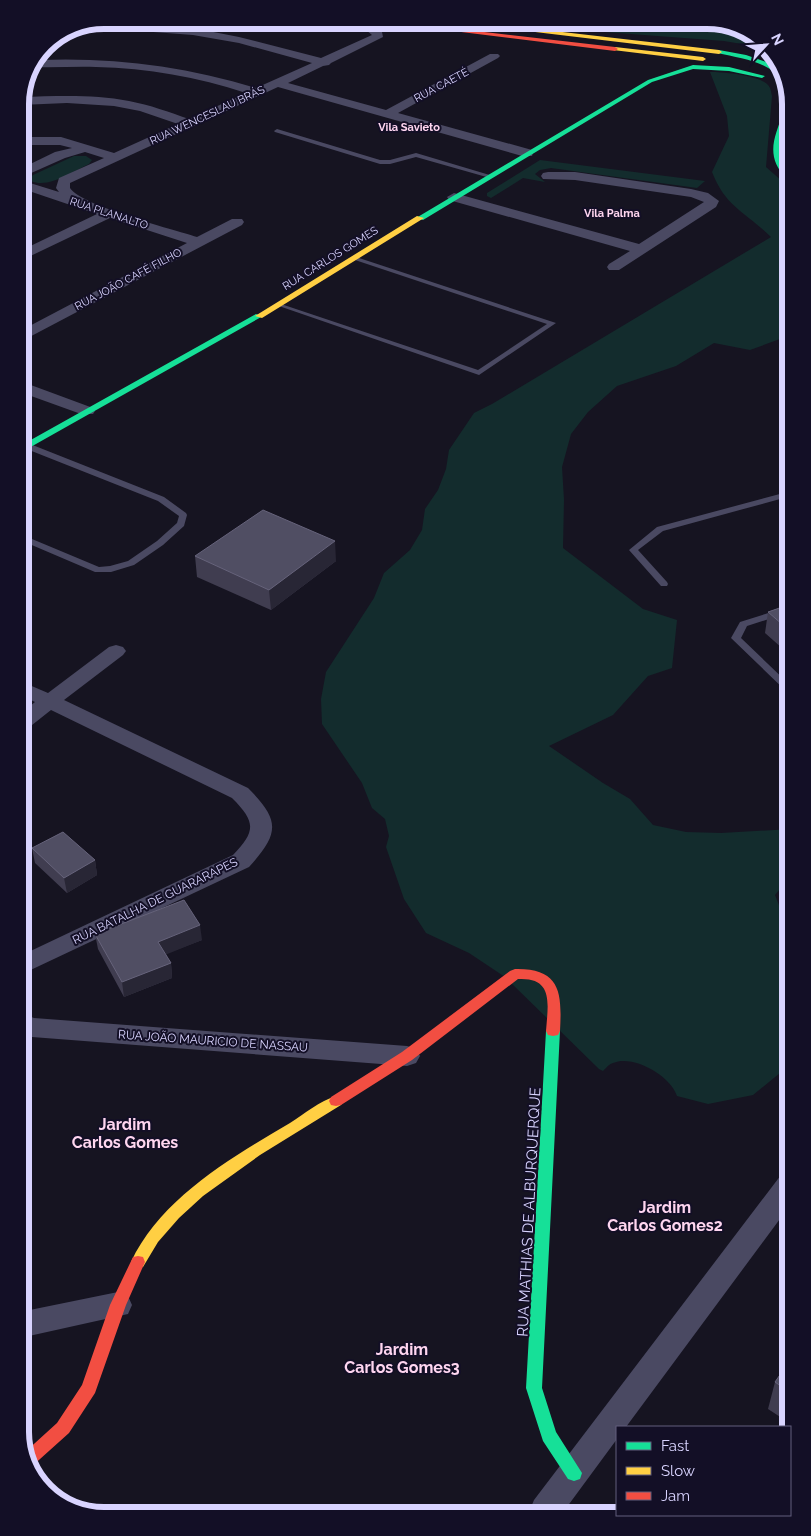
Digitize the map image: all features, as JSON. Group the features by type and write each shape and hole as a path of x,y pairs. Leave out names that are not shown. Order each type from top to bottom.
{"main road":[{"path":"442,29 724,62 739,66 770,83 781,93"},
{"path":"516,29 707,51 749,58 775,72"},
{"path":"576,29 722,46 741,51"},
{"path":"594,47 652,64 656,70 650,81"},
{"name":"RUA CARLOS GOMES","path":"29,445 279,305 454,197 650,81 693,67 729,69 770,83"},
{"path":"782,123 775,152 782,172"},
{"name":"RUA MATHIAS DE ALBURQUERQUE","path":"407,1056 514,974 528,971 540,976 550,984 555,996 534,1388 549,1436 574,1473"},
{"path":"33,1456 62,1428 89,1388 118,1305 143,1251 175,1211 230,1168 407,1056"}],"street":[{"path":"182,29 264,46 325,63"},
{"name":"RUA WENCESLAU BRÁS","path":"29,185 49,186 64,181 276,83 325,63 378,38 378,34 371,29"},
{"name":"RUA CAETÉ","path":"388,114 494,56"},
{"path":"41,64 70,62 162,69 198,75 257,92"},
{"path":"276,83 527,153"},
{"path":"29,101 62,99 102,101 142,108 188,123"},
{"path":"29,142 61,141 114,158"},
{"path":"29,144 44,150 48,154 48,160"},
{"path":"29,170 48,160 87,149"},
{"path":"548,176 575,176 690,193 709,199 711,204 614,267"},
{"path":"64,181 63,188 67,194 85,205"},
{"name":"RUA PLANALTO","path":"29,187 197,242"},
{"path":"454,197 640,249"},
{"path":"29,253 109,213"},
{"name":"RUA JOÃO CAFÉ FILHO","path":"29,332 237,222"},
{"path":"29,389 87,411"},
{"path":"29,718 116,651"},
{"name":"RUA BATALHA DE GUARARAPES","path":"29,691 240,793 257,808 263,826 258,845 241,861 29,962"},
{"name":"RUA JOÃO MAURICIO DE NASSAU","path":"29,1026 407,1056"},
{"path":"548,1507 782,1195"},
{"path":"29,1323 118,1305"}],"lane":[{"path":"277,131 385,162 416,155 490,176"},
{"path":"279,305 479,373 552,323 354,258"},
{"path":"29,450 161,499 183,515 181,524 160,543 131,563 111,570 98,570 29,541"},
{"path":"664,584 633,550 660,529 782,496"},
{"path":"782,612 743,624 736,638 782,682"}],"green space":[{"path":"565,29 712,29 722,30 741,37 741,44"},
{"path":"710,72 749,76 770,87 772,96 766,167 782,181 782,338 750,350 714,343 676,366 617,386 588,412 571,434 562,467 564,500 563,548 643,609 677,620 672,668 648,676 613,715 549,746 630,799 653,825 686,832 721,833 782,830 782,887 775,895 782,913 782,1071 753,1095 708,1104 677,1096 673,1088 659,1074 640,1064 621,1061 610,1064 603,1071 599,1069 505,977 469,953 426,933 404,899 386,847 389,836 385,819 372,808 362,783 322,724 321,699 326,672 374,598 384,573 410,550 422,530 425,509 438,490 446,469 449,450 474,413 771,237 730,202 712,172 729,136 727,116"},
{"path":"74,156 86,156 92,160 89,164 53,181 38,183 31,181 30,178 33,175"},
{"path":"540,160 705,181 697,188 551,168 540,170 535,174 545,182 523,178 491,198 487,196 487,193"}],"building":[{"path":"263,510 335,541 269,590 195,556"},
{"path":"782,607 782,624 768,612"},
{"path":"63,832 95,860 64,878 32,848"},
{"path":"184,900 200,925 158,942 171,963 122,982 95,934"},
{"path":"782,1372 782,1387 775,1382"}],"traffic: fast":[{"path":"719,52 746,57 764,63 774,69"},
{"path":"420,218 650,81 693,67 729,69 762,76"},
{"path":"782,126 777,150 782,170"},
{"path":"29,445 259,316"},
{"path":"553,1031 534,1388 549,1436 574,1473"}],"traffic: slow":[{"path":"517,29 719,52"},
{"path":"615,49 703,59"},
{"path":"259,316 420,218"},
{"path":"138,1262 153,1237 173,1214 198,1192 255,1151 336,1101"}],"traffic: jam":[{"path":"443,29 615,49"},
{"path":"336,1101 407,1056 515,974 529,973 540,976 547,981 553,998 553,1031"},
{"path":"33,1456 63,1428 89,1388 118,1305 138,1262"}],"district":[{"name":"Vila Savieto","path":"409,127"},
{"name":"Vila Palma","path":"612,213"},
{"name":"Jardim Carlos Gomes","path":"125,1133"},
{"name":"Jardim Carlos Gomes2","path":"665,1216"},
{"name":"Jardim Carlos Gomes3","path":"402,1358"}]}
